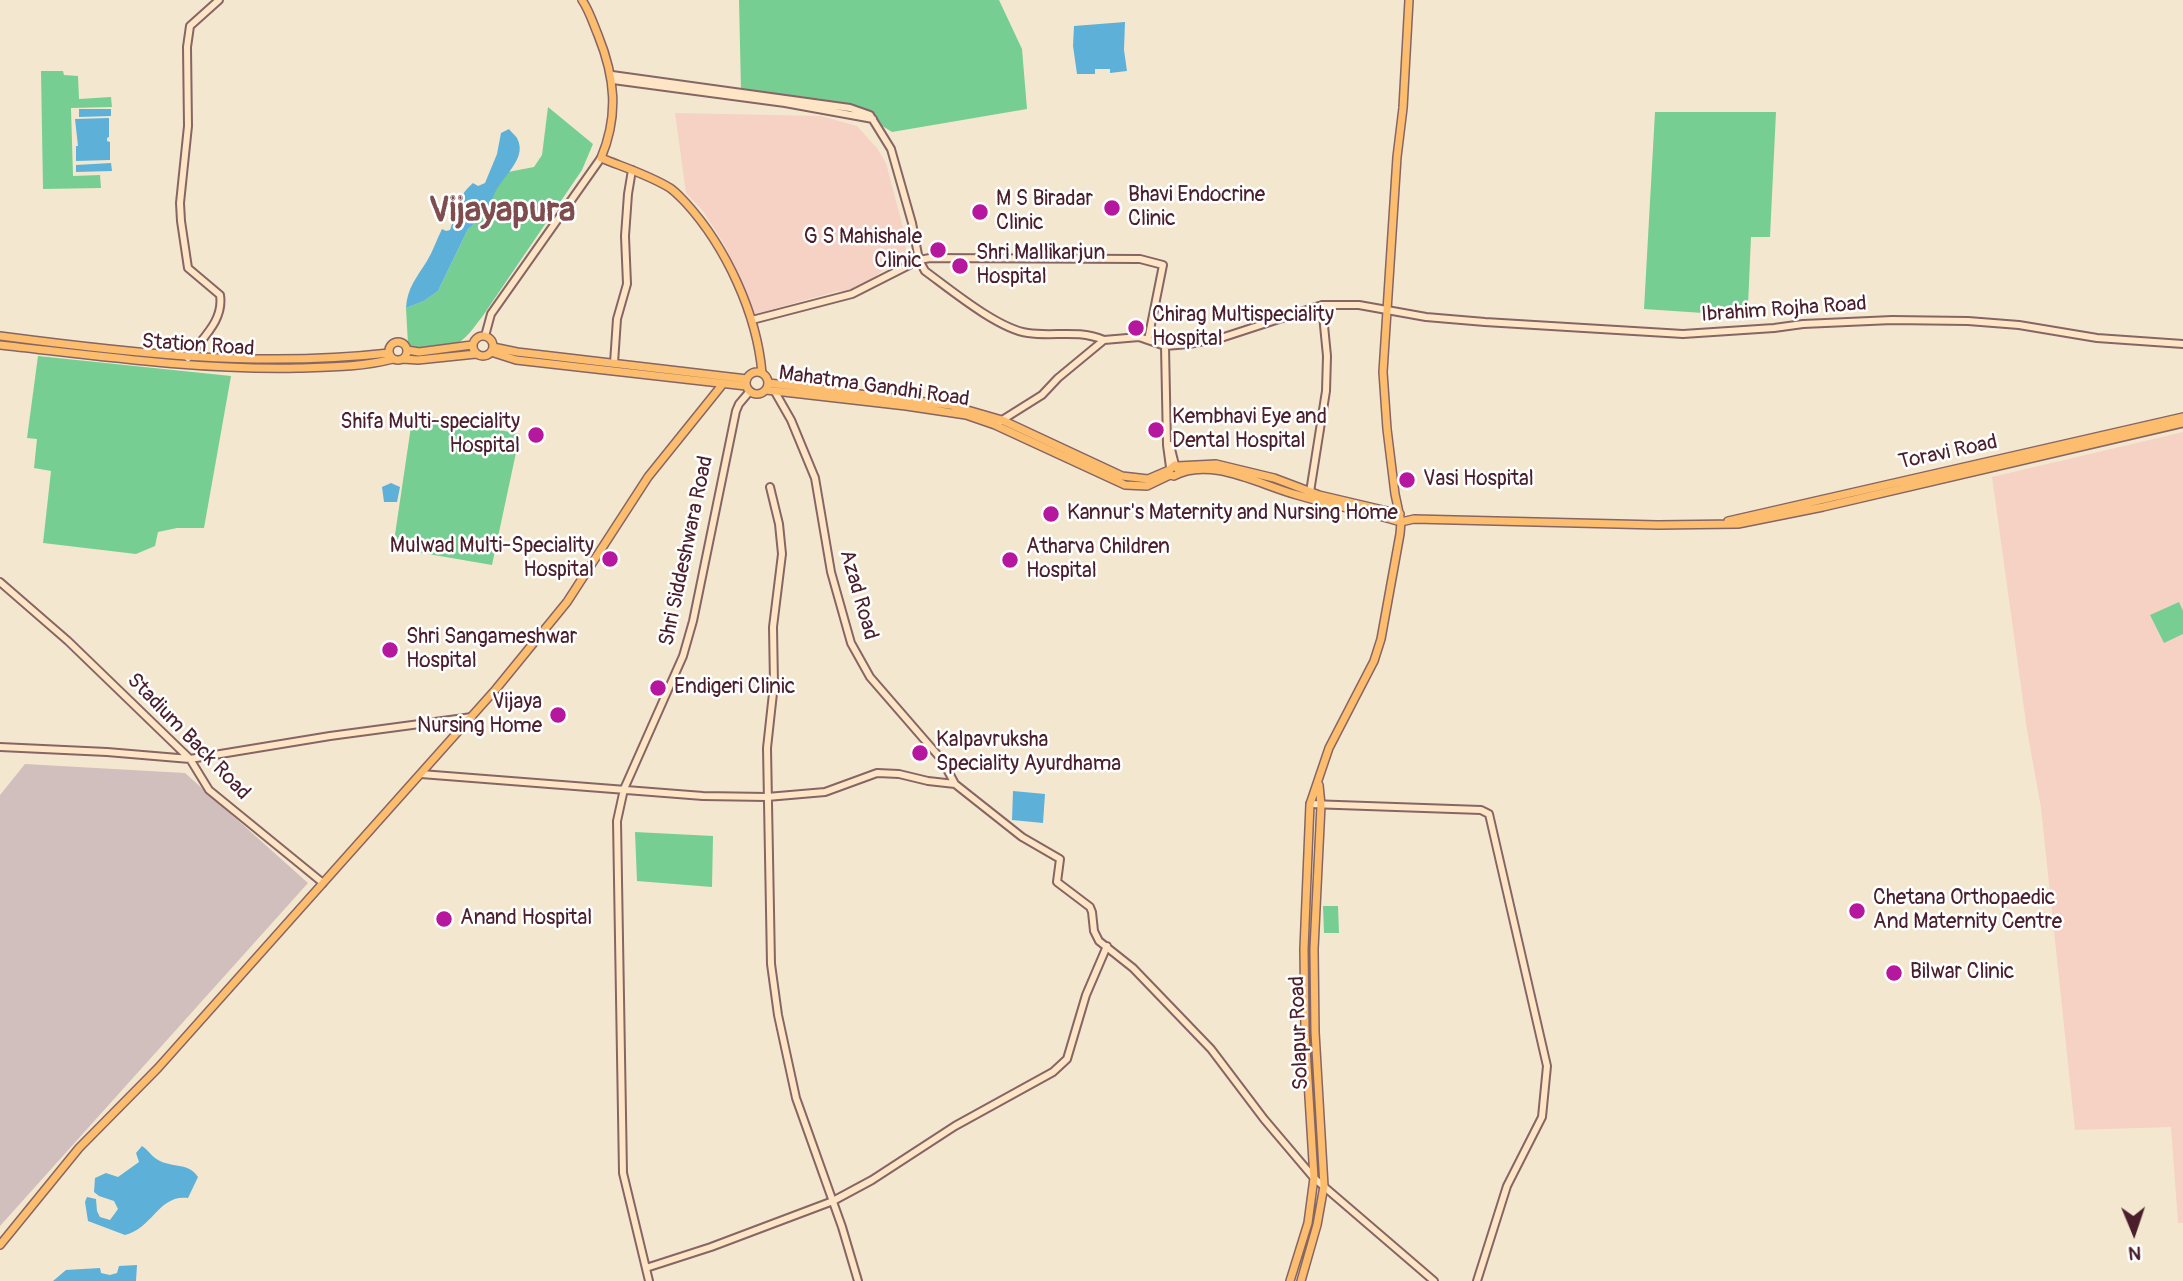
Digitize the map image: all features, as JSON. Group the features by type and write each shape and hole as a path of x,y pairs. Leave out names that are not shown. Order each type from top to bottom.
{"main road":[{"path":"582,0 599,37 612,77 610,127 601,158 671,188 699,218 718,247 752,320 762,373 770,388"},
{"path":"1400,518 1391,468 1383,393 1410,1"},
{"name":"Station Road","path":"0,336 241,369 345,366 391,356"},
{"path":"407,350 405,345 395,342 389,349 391,356 403,359 476,354 485,356 492,349 491,340 485,336 475,338 472,345 476,354"},
{"name":"Station Road","path":"0,345 186,361"},
{"path":"407,350 419,352 472,345"},
{"name":"Mahatma Gandhi Road","path":"492,349 614,363 748,385 758,394 770,388 934,409 998,423 1125,485 1147,486 1173,469 1216,464 1274,478 1310,492 1400,518"},
{"name":"Mahatma Gandhi Road","path":"492,349 516,360 748,385"},
{"path":"403,359 407,350"},
{"path":"748,385 753,373 762,373"},
{"path":"0,1245 79,1148 158,1068 472,718 559,613 648,477 722,384"},
{"name":"Toravi Road","path":"1721,524 1736,518 2183,417"},
{"name":"Toravi Road","path":"1414,519 1658,526 1738,524 1823,507 2183,423"},
{"name":"Mahatma Gandhi Road","path":"1173,469 1221,472 1259,481 1304,497 1414,519"},
{"name":"Solapur Road","path":"1290,1281 1308,1223 1314,1178 1305,1032 1307,834 1310,804 1329,748 1377,650 1400,518"},
{"name":"Solapur Road","path":"1301,1281 1317,1225 1324,1186 1315,1032 1314,949 1321,805 1319,781"}],"street":[{"path":"186,361 213,326 222,308 220,295 188,268 181,221 188,126 187,47 190,26 219,0"},
{"path":"612,77 850,108 870,115 891,149 912,223 919,260 925,271 1006,327 1031,334 1085,334 1104,340 1139,337 1165,346 1167,440 1173,469"},
{"path":"485,336 491,314 601,158"},
{"path":"614,363 617,319 627,284 625,236 632,170"},
{"path":"752,320 852,294 919,260 930,258 1140,259 1163,265 1148,340"},
{"path":"1310,492 1326,391 1327,356 1322,305"},
{"name":"Ibrahim Rojha Road","path":"1165,346 1224,337 1322,305 1359,305 1426,317 1485,322 1682,334 1803,324 1892,320 1968,321 2018,325 2097,338 2183,344"},
{"path":"998,423 1042,395 1104,340"},
{"name":"Shri Siddeshwara Road","path":"649,1281 623,1173 617,821 624,789 683,656 693,621 736,411 748,385"},
{"name":"Azad Road","path":"770,388 791,420 815,478 831,572 851,643 870,677 942,760 955,784"},
{"path":"770,487 779,524 782,554 773,627 774,684 767,748 771,961 778,1015 796,1098 858,1281"},
{"name":"Stadium Back Road","path":"0,582 68,641 190,759 209,790 323,883"},
{"path":"0,747 190,759 330,736 472,718"},
{"path":"421,774 703,796 767,797 818,794 886,772 955,784 1023,837 1060,859 1057,882 1090,908 1095,936 1133,968 1210,1049 1314,1178 1434,1281"},
{"path":"1310,804 1481,810 1489,814 1547,1078 1542,1117 1507,1186 1477,1281"},
{"path":"646,1268 711,1247 833,1201 872,1180 955,1126 1062,1066 1067,1059 1086,995 1107,946"}],"shaded area":[{"path":"675,113 821,116 857,126 877,148 886,163 904,231 906,252 850,292 838,291 755,314 725,246 703,211 686,193"},
{"path":"2183,432 2183,1223 2178,1223 2171,1127 2075,1130 2041,808 2027,730 1992,477"},
{"path":"25,764 185,773 308,883 0,1226 0,795"}],"green space":[{"path":"739,0 999,0 1022,49 1027,109 892,132 865,115 741,90"},
{"path":"41,71 63,71 64,75 78,76 79,99 111,97 112,107 71,108 73,176 100,175 101,188 43,189"},
{"path":"548,107 593,144 582,170 466,337 443,348 408,345 406,308 424,301 438,291 468,229 474,224 476,216 492,203 492,193 508,172 534,167 542,155"},
{"path":"1655,112 1776,112 1770,237 1751,237 1748,306 1718,314 1644,309"},
{"path":"38,356 231,376 204,528 177,528 158,532 155,546 136,554 43,543 51,471 34,468 37,439 27,438"},
{"path":"413,413 520,434 492,565 393,548"},
{"path":"2179,602 2183,611 2183,634 2164,643 2150,615"},
{"path":"635,832 713,836 712,887 637,881"},
{"path":"1323,906 1338,906 1339,933 1324,933"}],"water":[{"path":"1125,22 1124,50 1127,71 1110,73 1110,69 1095,69 1095,74 1077,74 1073,46 1074,26"},
{"path":"79,109 111,109 111,116 79,117"},
{"path":"109,118 107,141 110,142 110,160 76,161 78,146 75,119"},
{"path":"509,129 517,138 519,155 498,187 492,203 476,216 474,224 468,229 438,291 424,301 406,308 410,289 442,229 450,230 460,200 467,189 473,183 478,186 485,183 497,154 501,133"},
{"path":"111,163 112,171 76,172 76,165"},
{"path":"391,483 400,487 397,502 384,502 382,487"},
{"path":"1013,791 1045,794 1043,823 1012,820"},
{"path":"142,1146 160,1161 194,1172 198,1177 188,1198 170,1201 143,1226 125,1235 88,1221 85,1202 87,1197 96,1199 100,1217 110,1220 118,1209 114,1201 94,1192 95,1178 106,1173 118,1177 139,1162 136,1153"},
{"path":"137,1265 136,1281 53,1281 66,1270 100,1268 101,1273 110,1275 117,1273 119,1266"}],"place":[{"name":"Bhavi Endocrine Clinic","path":"1112,208"},
{"name":"M S Biradar Clinic","path":"980,212"},
{"name":"G S Mahishale Clinic","path":"938,250"},
{"name":"Shri Mallikarjun Hospital","path":"960,266"},
{"name":"Chirag Multispeciality Hospital","path":"1136,328"},
{"name":"Kembhavi Eye and Dental Hospital","path":"1156,430"},
{"name":"Shifa Multi-speciality Hospital","path":"536,435"},
{"name":"Vasi Hospital","path":"1407,480"},
{"name":"Kannur's Maternity and Nursing Home","path":"1051,514"},
{"name":"Mulwad Multi-Speciality Hospital","path":"610,559"},
{"name":"Atharva Children Hospital","path":"1010,560"},
{"name":"Shri Sangameshwar Hospital","path":"390,650"},
{"name":"Endigeri Clinic","path":"658,688"},
{"name":"Vijaya Nursing Home","path":"558,715"},
{"name":"Kalpavruksha Speciality Ayurdhama","path":"920,753"},
{"name":"Chetana Orthopaedic And Maternity Centre","path":"1857,911"},
{"name":"Anand Hospital","path":"444,919"},
{"name":"Bilwar Clinic","path":"1894,973"}],"district":[{"name":"Vijayapura","path":"502,212"}]}
